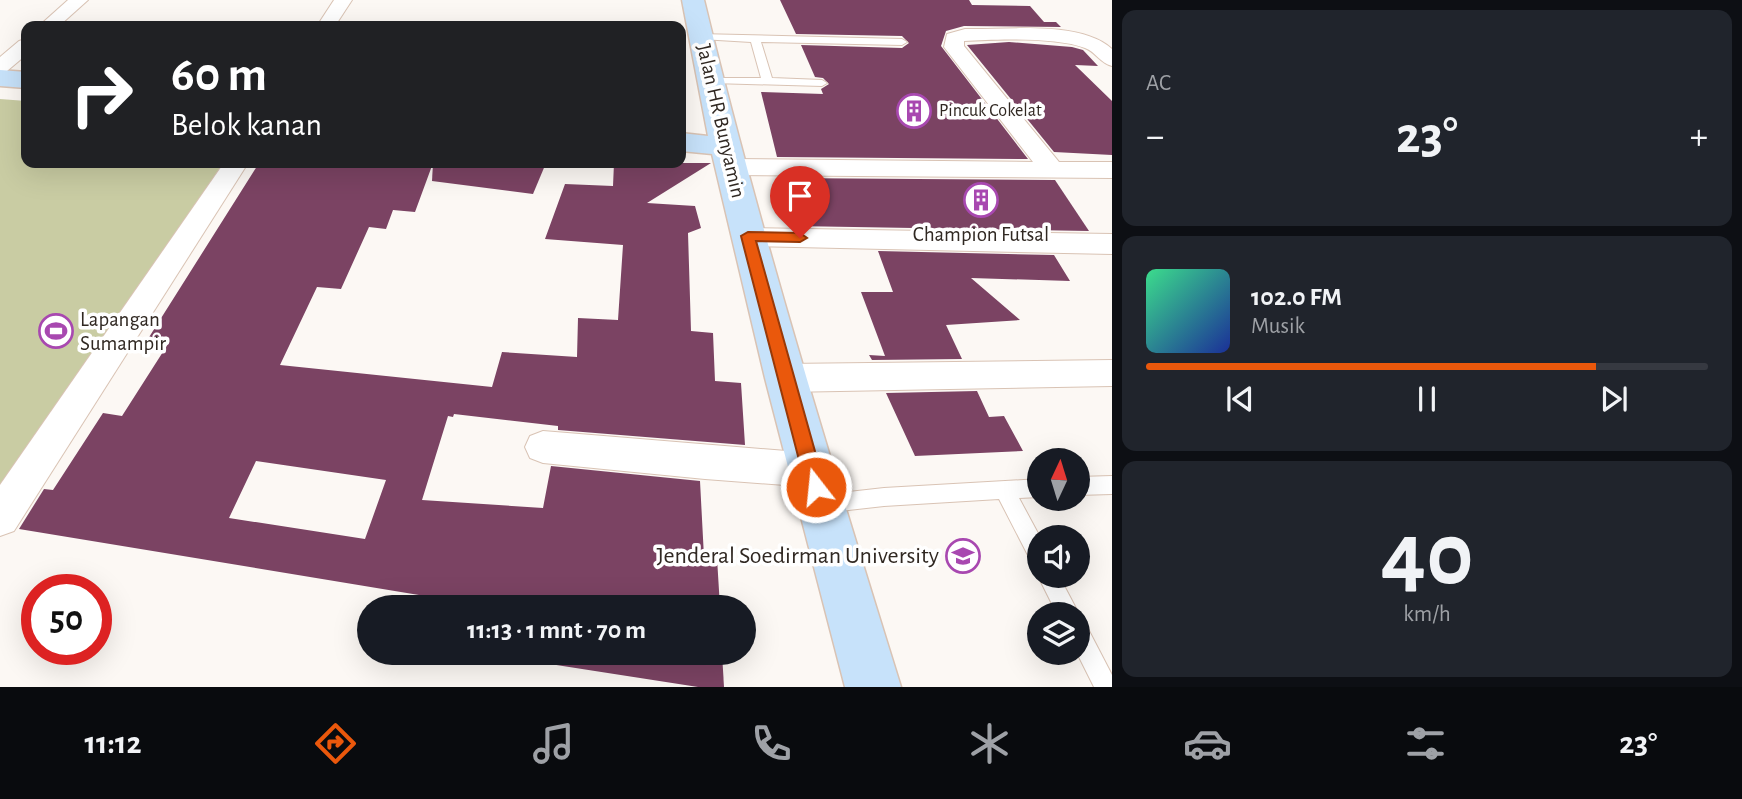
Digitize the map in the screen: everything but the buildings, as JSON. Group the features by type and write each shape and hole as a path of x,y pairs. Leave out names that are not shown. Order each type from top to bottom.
{"main road":[{"name":"Jalan HR Bunyamin","path":"697,18 727,157 785,378 873,687"},
{"path":"0,78 21,80"},
{"path":"686,144 727,157"}],"street":[{"path":"54,21 79,0"},
{"path":"329,21 343,0"},
{"path":"1052,169 954,47 954,38 965,35 1067,36 1096,45 1112,60"},
{"path":"0,67 21,49"},
{"path":"727,157 1112,170"},
{"path":"0,518 233,168"},
{"path":"748,236 1112,244"},
{"path":"785,378 1112,373"},
{"path":"543,447 705,463 816,487"}],"lane":[{"path":"697,18 755,39 902,42"},
{"path":"755,39 767,81"},
{"path":"712,80 822,83"},
{"path":"1090,486 1112,485"},
{"path":"816,487 884,496 1027,488"},
{"path":"1004,489 1027,533"},
{"path":"1090,656 1106,687"}],"green space":[{"name":"Lapangan Sumampir","path":"0,99 21,101 21,168 220,168 0,498"}],"place":[{"name":"Pincuk Cokelat","path":"914,111"},
{"name":"Champion Futsal","path":"981,200"},
{"name":"Lapangan Sumampir","path":"56,331"},
{"name":"Jenderal Soedirman University","path":"963,556"}],"route":[{"path":"800,238 748,236 816,487"}]}
